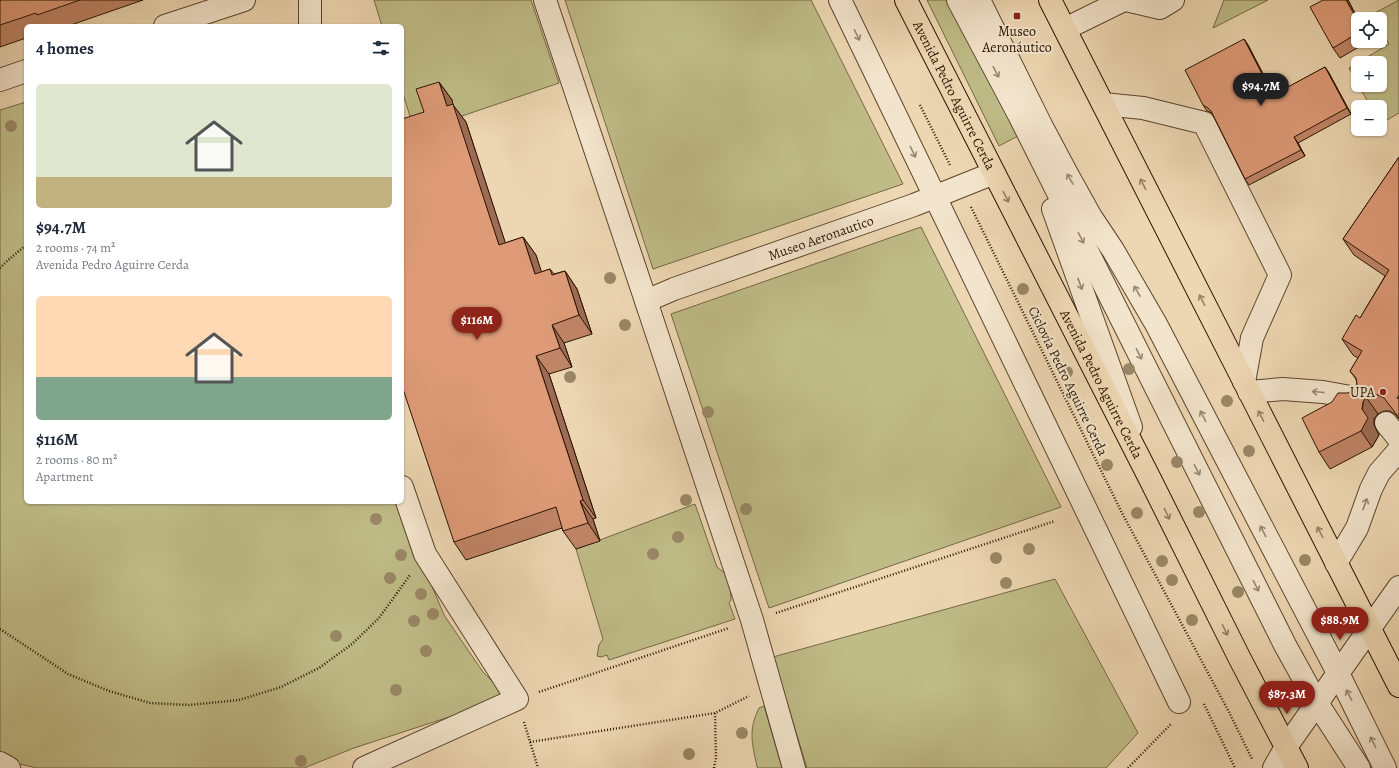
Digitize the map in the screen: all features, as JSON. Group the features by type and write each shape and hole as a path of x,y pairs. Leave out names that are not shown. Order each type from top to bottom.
{"main road":[{"name":"Avenida Pedro Aguirre Cerda","path":"906,0 1150,479 1236,652 1297,768"},
{"path":"1050,0 1399,686"}],"street":[{"path":"171,24 244,0"},
{"path":"310,0 310,24"},
{"path":"545,0 752,620 794,768"},
{"path":"840,0 935,197 1177,711"},
{"path":"958,0 1019,115 1276,628 1317,703 1359,768"},
{"path":"979,0 1063,167 1156,324 1338,674 1385,768"},
{"path":"1065,29 1125,0 1160,8 1173,0"},
{"path":"0,80 24,72"},
{"path":"1102,104 1143,108 1204,123 1280,275 1252,338 1247,387 1323,392 1356,398"},
{"path":"1019,115 1150,479"},
{"name":"Museo Aeronautico","path":"646,301 674,289 935,197 994,173"},
{"path":"1336,564 1357,528 1370,489 1379,473 1399,450"},
{"path":"364,768 517,699 425,554 404,492"},
{"path":"1274,768 1286,747 1399,587"},
{"path":"0,763 9,768"}],"path":[{"name":"Ciclovía Pedro Aguirre Cerda","path":"919,103 1122,513 1229,712 1253,761"},
{"path":"0,268 24,247"},
{"path":"538,768 517,699 1055,521"},
{"path":"0,629 68,674 109,691 150,703 189,705 239,700 282,687 319,668 352,644 379,618 425,554"},
{"path":"530,742 715,713 770,685"},
{"path":"1200,698 1235,768"},
{"path":"1128,768 1177,711"},
{"path":"714,768 716,758 715,713"}],"shaded area":[{"path":"374,0 531,0 559,83 415,132 404,97 404,24 381,24"},
{"path":"565,0 811,0 903,184 653,269"},
{"path":"927,0 949,0 1018,136 999,146"},
{"path":"1224,0 1268,0 1213,28"},
{"path":"1399,0 1399,113 1387,120 1387,100 1367,100 1362,92 1387,92 1387,56 1369,56 1382,48 1387,48 1387,45 1389,44 1387,40 1387,12 1377,12"},
{"path":"24,103 24,504 397,504 405,531 424,567 444,615 483,672 498,687 500,696 495,702 354,748 304,768 37,768 7,761 0,756 0,110"},
{"path":"921,227 1061,507 769,608 671,314"},
{"path":"695,504 717,567 727,575 730,583 731,600 729,603 735,619 609,660 607,655 601,657 597,656 599,645 603,639 576,549"},
{"path":"1055,579 1138,733 1106,768 807,768 773,657"},
{"path":"764,706 782,768 757,767 752,730 759,708"}],"building":[{"path":"0,0 80,0 37,15 36,13 0,25"},
{"path":"1323,0 1346,0 1353,12 1351,12 1351,37 1333,48 1310,7"},
{"path":"1244,39 1273,95 1325,67 1347,108 1294,137 1301,150 1245,179 1211,111 1203,105 1185,70"},
{"path":"439,82 447,106 453,104 499,245 523,237 535,274 550,269 552,275 565,271 579,315 552,325 560,348 536,356 583,500 580,501 588,523 563,531 556,507 454,542 404,392 404,118 424,112 416,89"},
{"path":"1399,157 1399,395 1397,398 1399,399 1399,419 1384,398 1372,394 1366,397 1363,402 1362,409 1368,418 1361,431 1319,452 1302,418 1332,402 1338,393 1348,393 1354,390 1357,384 1356,378 1350,371 1362,351 1342,339 1356,315 1360,318 1389,270 1343,239"}],"place":[{"name":"Museo Aeronáutico","path":"1017,16"},
{"name":"UPA","path":"1383,392"}]}
